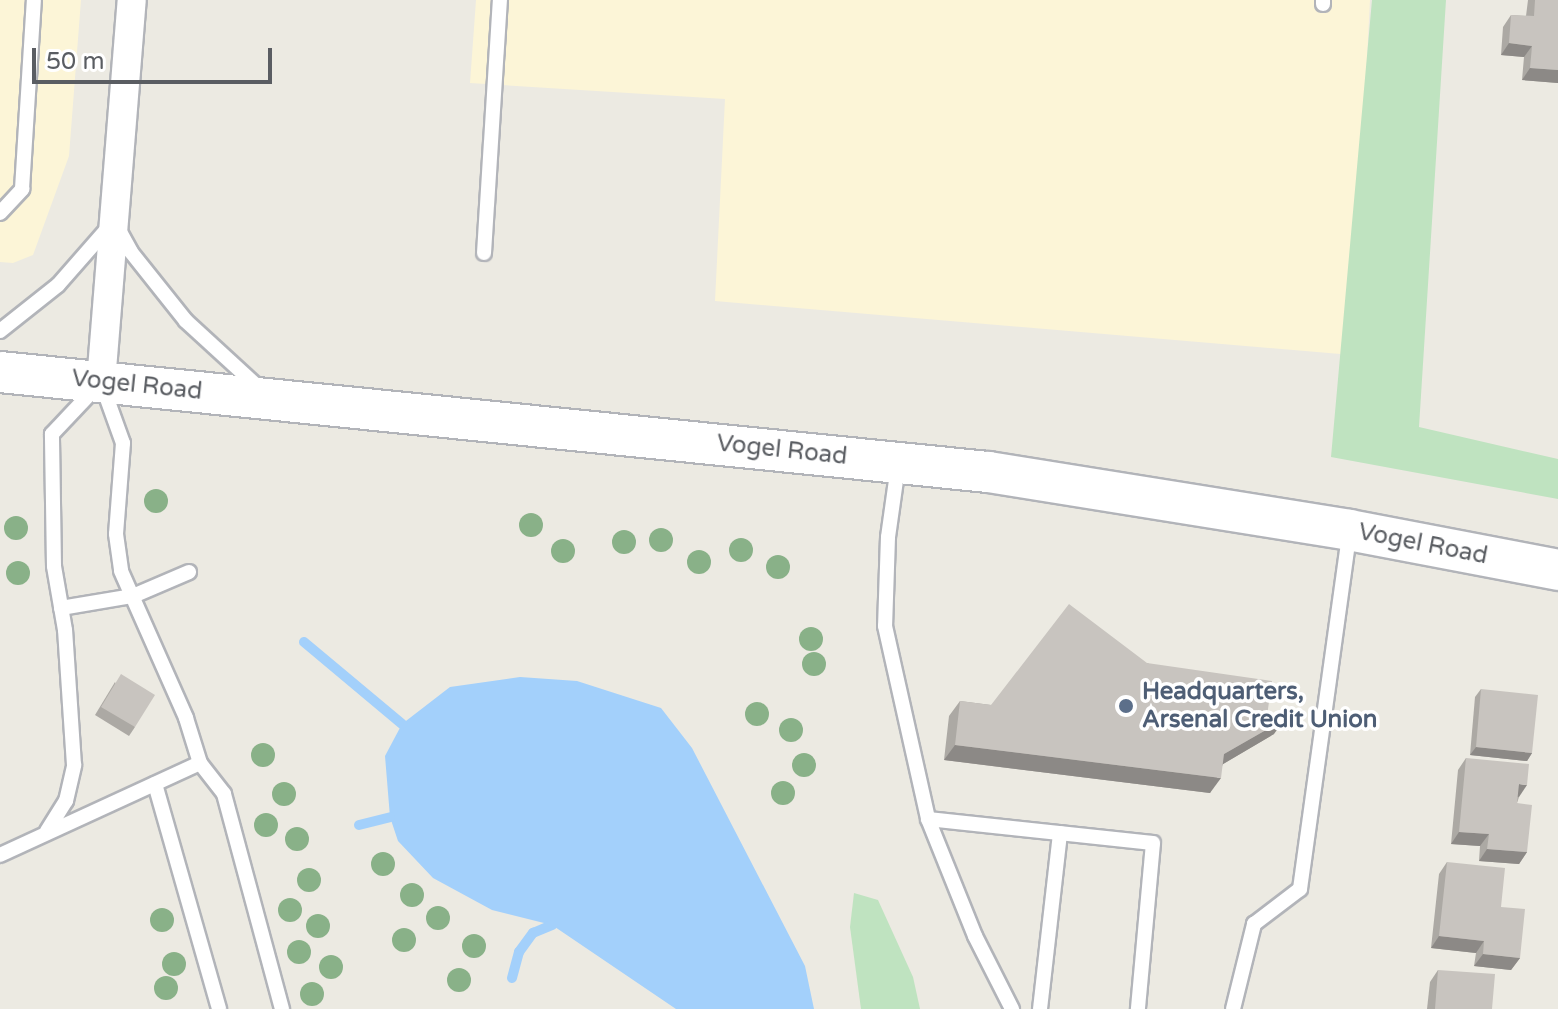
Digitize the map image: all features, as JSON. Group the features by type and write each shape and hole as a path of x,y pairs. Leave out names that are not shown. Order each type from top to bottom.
{"main road":[{"name":"Vogel Road","path":"0,372 898,462 1349,530 1558,570"}],"street":[{"path":"101,382 132,0"}],"lane":[{"path":"0,213 22,189 34,0"},
{"path":"484,253 500,0"},
{"path":"0,331 58,285 114,221 131,252 186,321 271,399"},
{"path":"47,831 66,801 74,765 61,608 54,566 52,434 101,382 123,443 116,552 200,763 224,794 282,1009"},
{"path":"898,462 888,537 885,626 928,819 975,936 1012,1009"},
{"path":"1233,1009 1254,924 1300,889 1349,530"},
{"path":"61,608 133,596 189,572"},
{"path":"0,855 200,763"},
{"path":"155,784 219,1009"},
{"path":"928,819 1153,843 1138,1009"},
{"path":"1040,1009 1060,833"}],"shaded area":[{"path":"0,0 81,0 69,156 33,255 13,263 0,262"},
{"path":"476,0 1370,0 1352,355 715,301 725,99 470,83"}],"green space":[{"path":"1372,0 1446,0 1419,427 1558,459 1558,499 1331,457"},
{"path":"854,893 878,900 913,977 920,1009 861,1009 850,927"}],"water":[{"path":"520,677 577,681 661,708 692,748 805,966 814,1009 676,1009 552,925 492,910 433,878 398,841 390,817 385,756 402,724 450,687"}],"building":[{"path":"1535,0 1558,0 1558,70 1530,68 1532,46 1509,43 1511,15 1534,16"},
{"name":"Headquarters, Arsenal Credit Union","path":"1069,604 1147,663 1272,681 1267,716 1285,719 1224,754 1221,778 955,745 960,701 991,705"},
{"path":"121,674 155,695 135,727 101,707"},
{"path":"1481,689 1538,695 1532,753 1476,747"},
{"path":"1466,758 1529,764 1527,785 1519,784 1517,803 1532,805 1527,852 1487,849 1489,834 1459,832"},
{"path":"1447,862 1505,868 1501,907 1525,909 1520,958 1483,954 1484,941 1439,936"},
{"path":"1438,970 1495,974 1492,1009 1435,1009"}],"waterway":[{"path":"304,642 402,724"},
{"path":"359,825 390,817"},
{"path":"512,978 519,952 533,933 552,925"}],"place":[{"name":"Headquarters, Arsenal Credit Union","path":"1126,706"}]}
